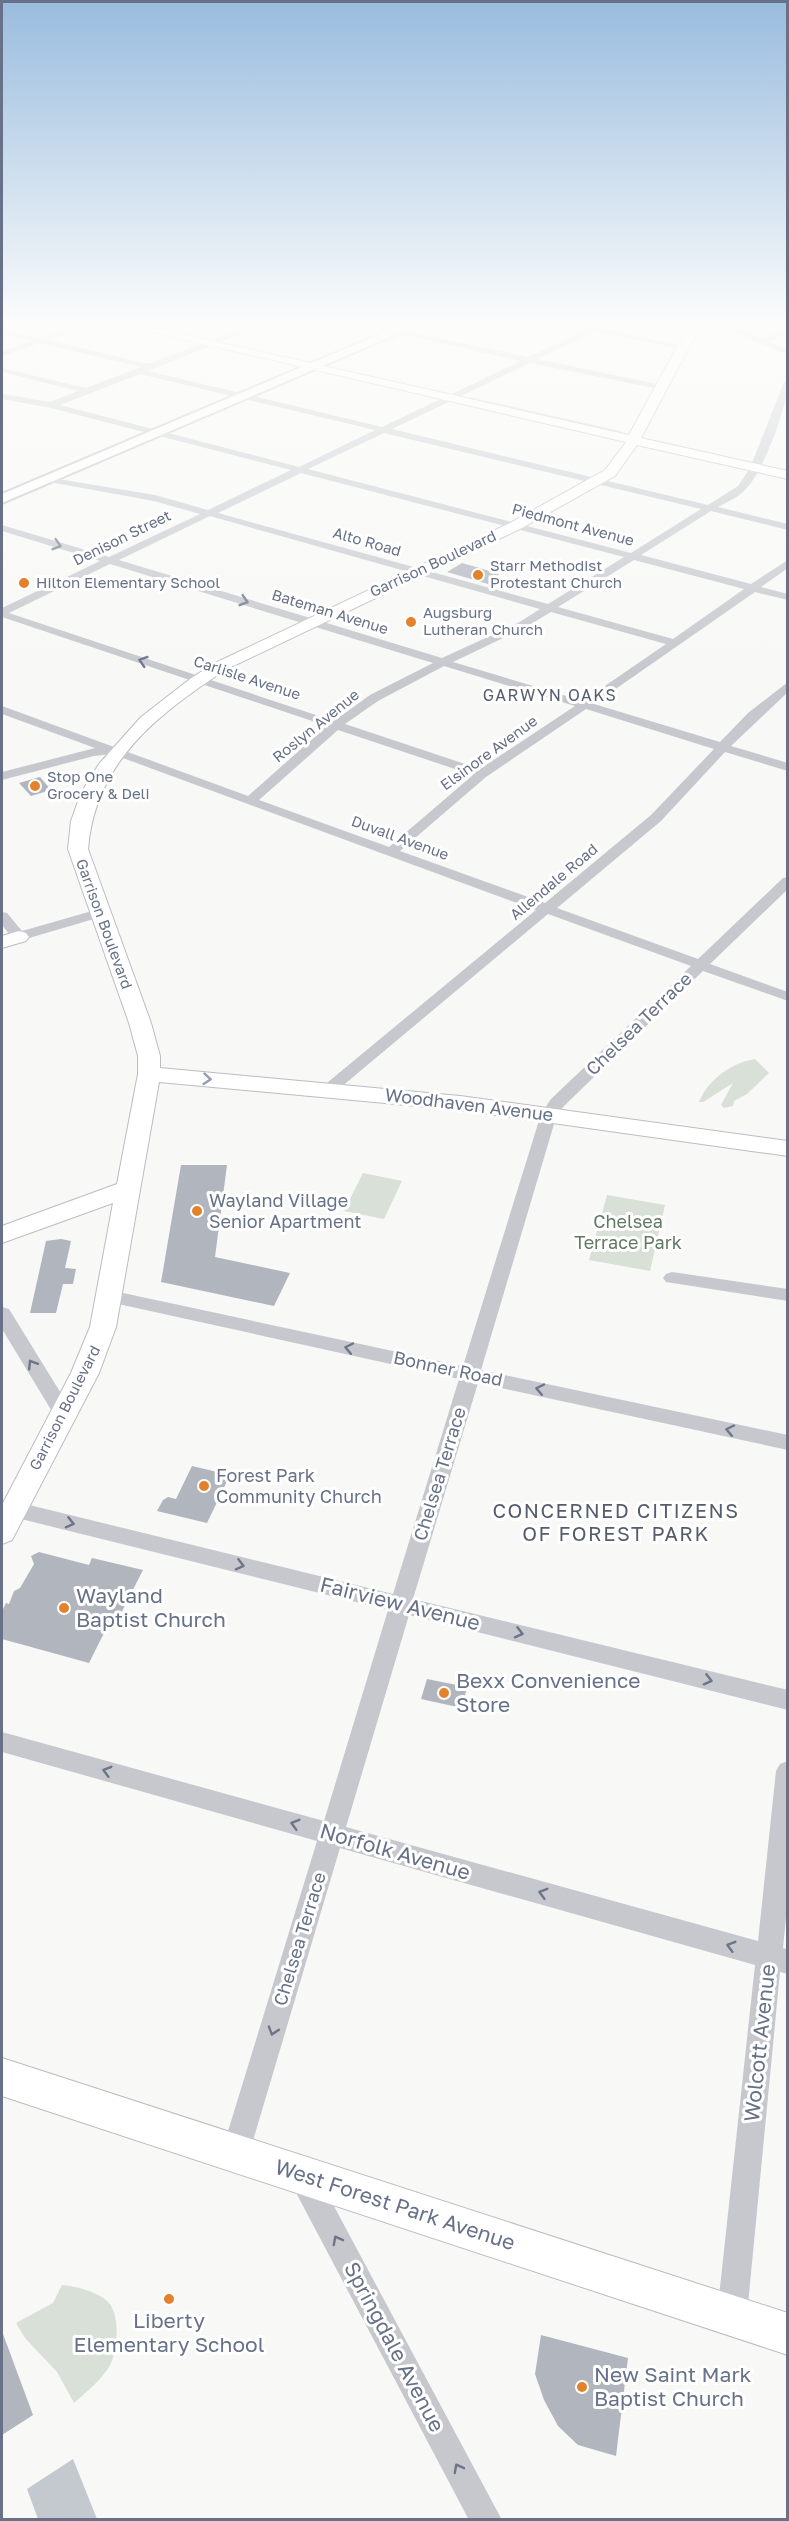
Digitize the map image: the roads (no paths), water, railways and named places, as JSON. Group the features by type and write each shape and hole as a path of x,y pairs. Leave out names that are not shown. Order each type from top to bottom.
{"main road":[{"path":"2,499 146,438"},
{"name":"Garrison Boulevard","path":"7,1520 96,1350 109,1296 148,1074 149,1056 140,1023 78,849 79,824 89,795 118,753 166,704 199,680 244,653 514,526 596,481 618,466 633,438"},
{"path":"641,438 757,464 788,467"},
{"path":"757,464 788,476"},
{"name":"Woodhaven Avenue","path":"148,1074 328,1090 549,1114 656,1132 788,1149"},
{"path":"2,1235 127,1189"},
{"name":"West Forest Park Avenue","path":"2,2077 788,2334"}],"street":[{"name":"Piedmont Avenue","path":"175,438 788,597"},
{"name":"Denison Street","path":"2,613 367,438"},
{"path":"415,438 788,527"},
{"name":"Roslyn Avenue","path":"250,801 336,725 392,687 505,634 747,483 767,438"},
{"name":"Alto Road","path":"49,479 145,496 675,643"},
{"name":"Bateman Avenue","path":"2,528 788,767"},
{"name":"Elsinore Avenue","path":"391,852 482,774 788,563"},
{"name":"Carlisle Avenue","path":"2,613 482,774"},
{"name":"Allendale Road","path":"328,1090 656,818 725,748 752,716 788,685"},
{"name":"Duvall Avenue","path":"2,710 788,997"},
{"path":"2,776 100,751 118,753"},
{"name":"Chelsea Terrace","path":"235,2154 549,1114 557,1103 788,881"},
{"path":"2,916 10,940 99,913"},
{"path":"672,1278 788,1294"},
{"name":"Bonner Road","path":"109,1296 788,1443"},
{"path":"2,1314 63,1413"},
{"name":"Fairview Avenue","path":"7,1520 401,1604 788,1700"},
{"name":"Norfolk Avenue","path":"2,1742 778,1959"},
{"name":"Wolcott Avenue","path":"732,2315 778,1959 788,1771"},
{"name":"Springdale Avenue","path":"302,2175 486,2520"}],"place":[{"name":"Starr Methodist Protestant Church","path":"478,575"},
{"name":"Hilton Elementary School","path":"24,583"},
{"name":"Augsburg Lutheran Church","path":"411,622"},
{"name":"Stop One Grocery & Deli","path":"35,786"},
{"name":"Wayland Village Senior Apartment","path":"197,1211"},
{"name":"Forest Park Community Church","path":"204,1486"},
{"name":"Wayland Baptist Church","path":"64,1608"},
{"name":"Bexx Convenience Store","path":"444,1693"},
{"name":"Liberty Elementary School","path":"169,2299"},
{"name":"New Saint Mark Baptist Church","path":"582,2387"}],"district":[{"name":"GARWYN OAKS","path":"550,695"},
{"name":"CONCERNED CITIZENS OF FOREST PARK","path":"616,1522"}],"park label":[{"name":"Chelsea Terrace Park","path":"628,1232"}]}
